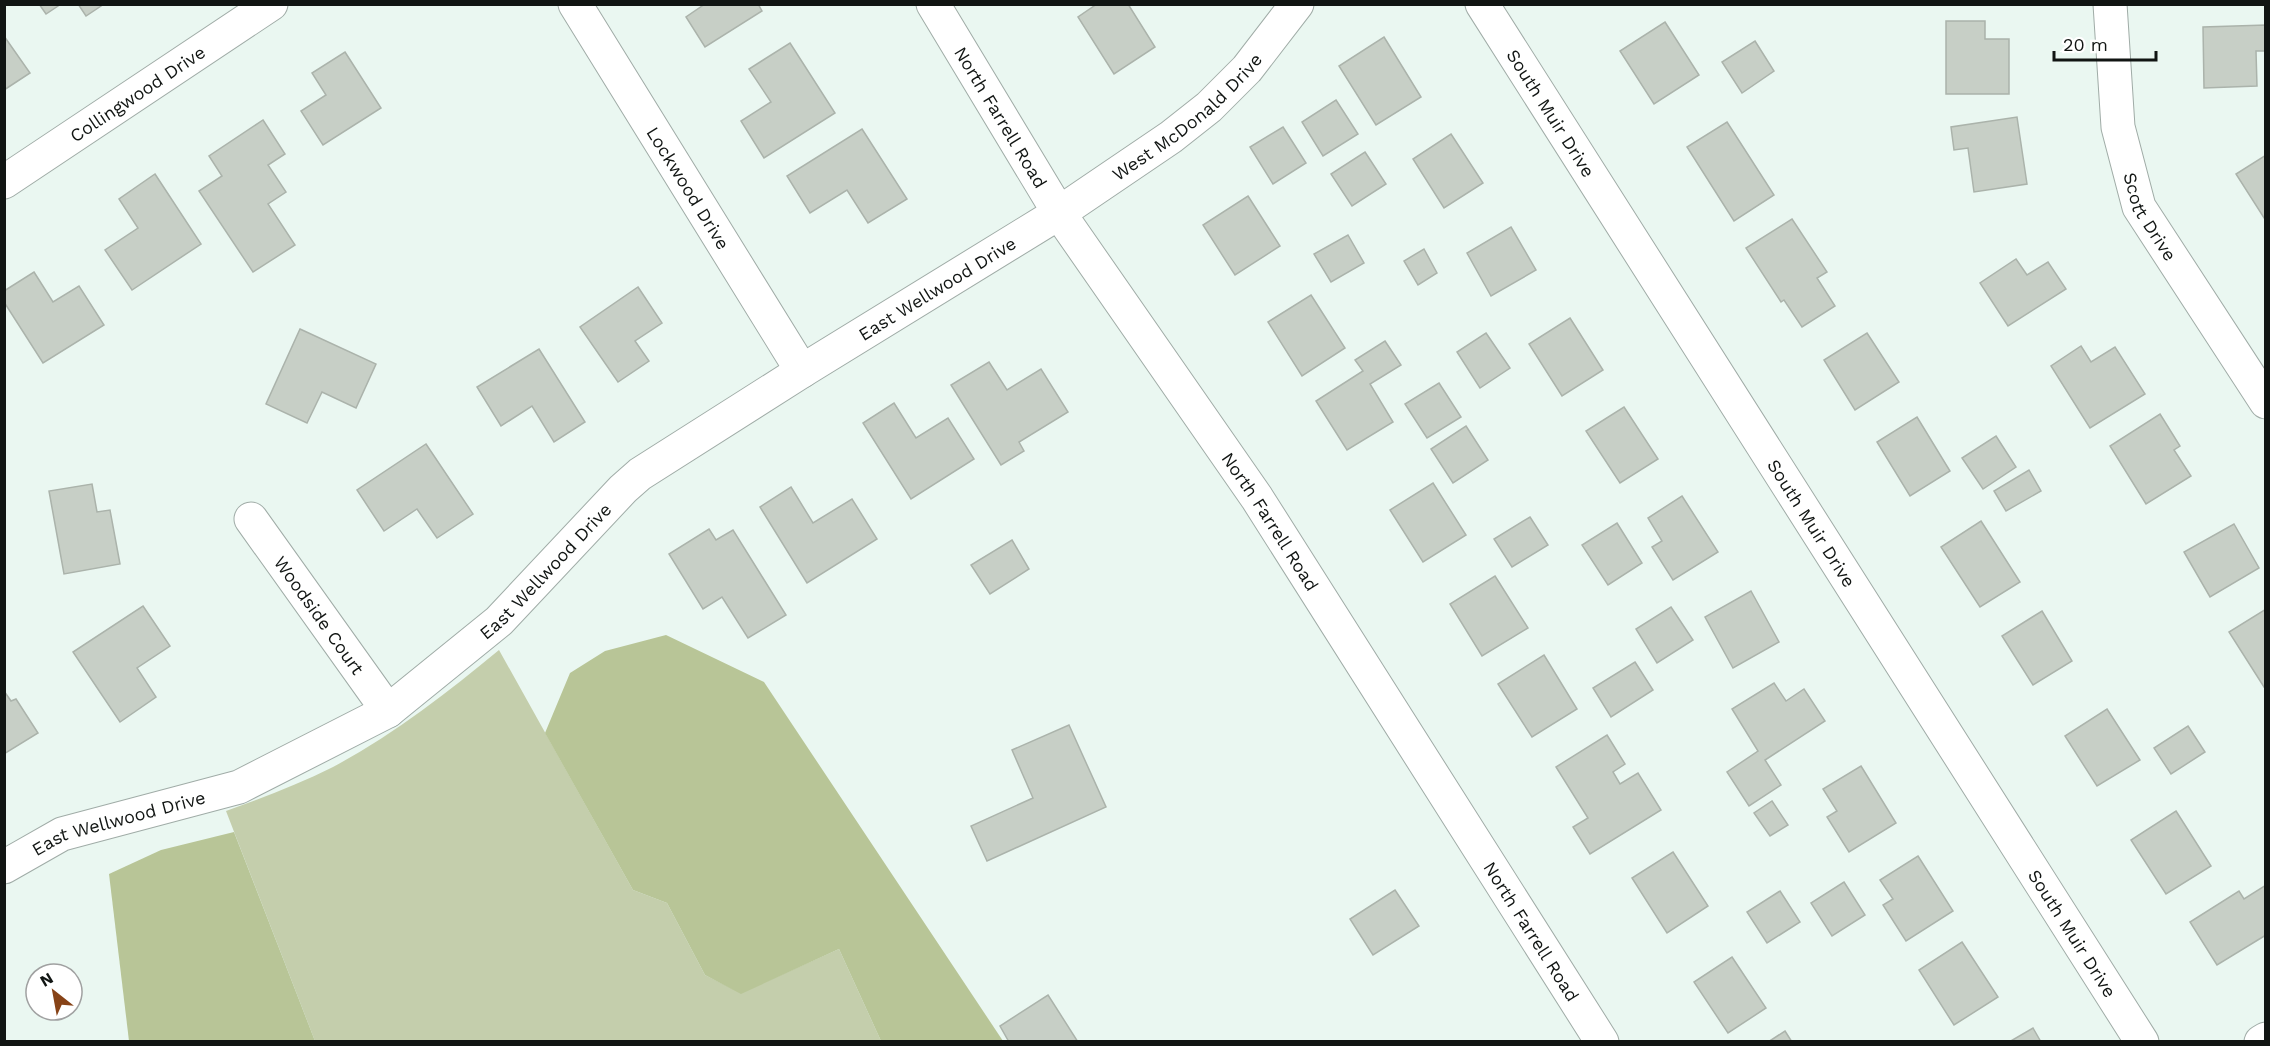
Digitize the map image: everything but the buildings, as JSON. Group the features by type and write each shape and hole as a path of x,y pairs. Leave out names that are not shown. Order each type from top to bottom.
{"street":[{"name":"Collingwood Drive","path":"4,182 271,4"},
{"name":"Lockwood Drive","path":"575,4 802,371"},
{"name":"North Farrell Road","path":"933,4 1059,213 1257,498 1602,1041"},
{"name":"West McDonald Drive","path":"1059,213 1171,137 1209,107 1246,69 1297,4"},
{"name":"South Muir Drive","path":"1482,4 2142,1041"},
{"name":"Scott Drive","path":"2110,4 2118,127 2139,207 2265,402"},
{"name":"East Wellwood Drive","path":"4,867 62,834 239,787 388,711 499,621 623,489 640,474 1059,213"},
{"name":"Woodside Court","path":"251,519 388,711"},
{"path":"2261,1041 2265,1039"}],"green space":[{"path":"666,635 764,682 1003,1041 881,1041 839,949 741,994 705,975 667,903 633,890 545,733 570,673 605,651"},
{"path":"499,650 633,890 667,903 705,975 741,993 839,949 881,1041 315,1041 226,811 307,779 355,755 419,713"},
{"path":"234,832 315,1041 129,1041 109,874 161,850"}]}
